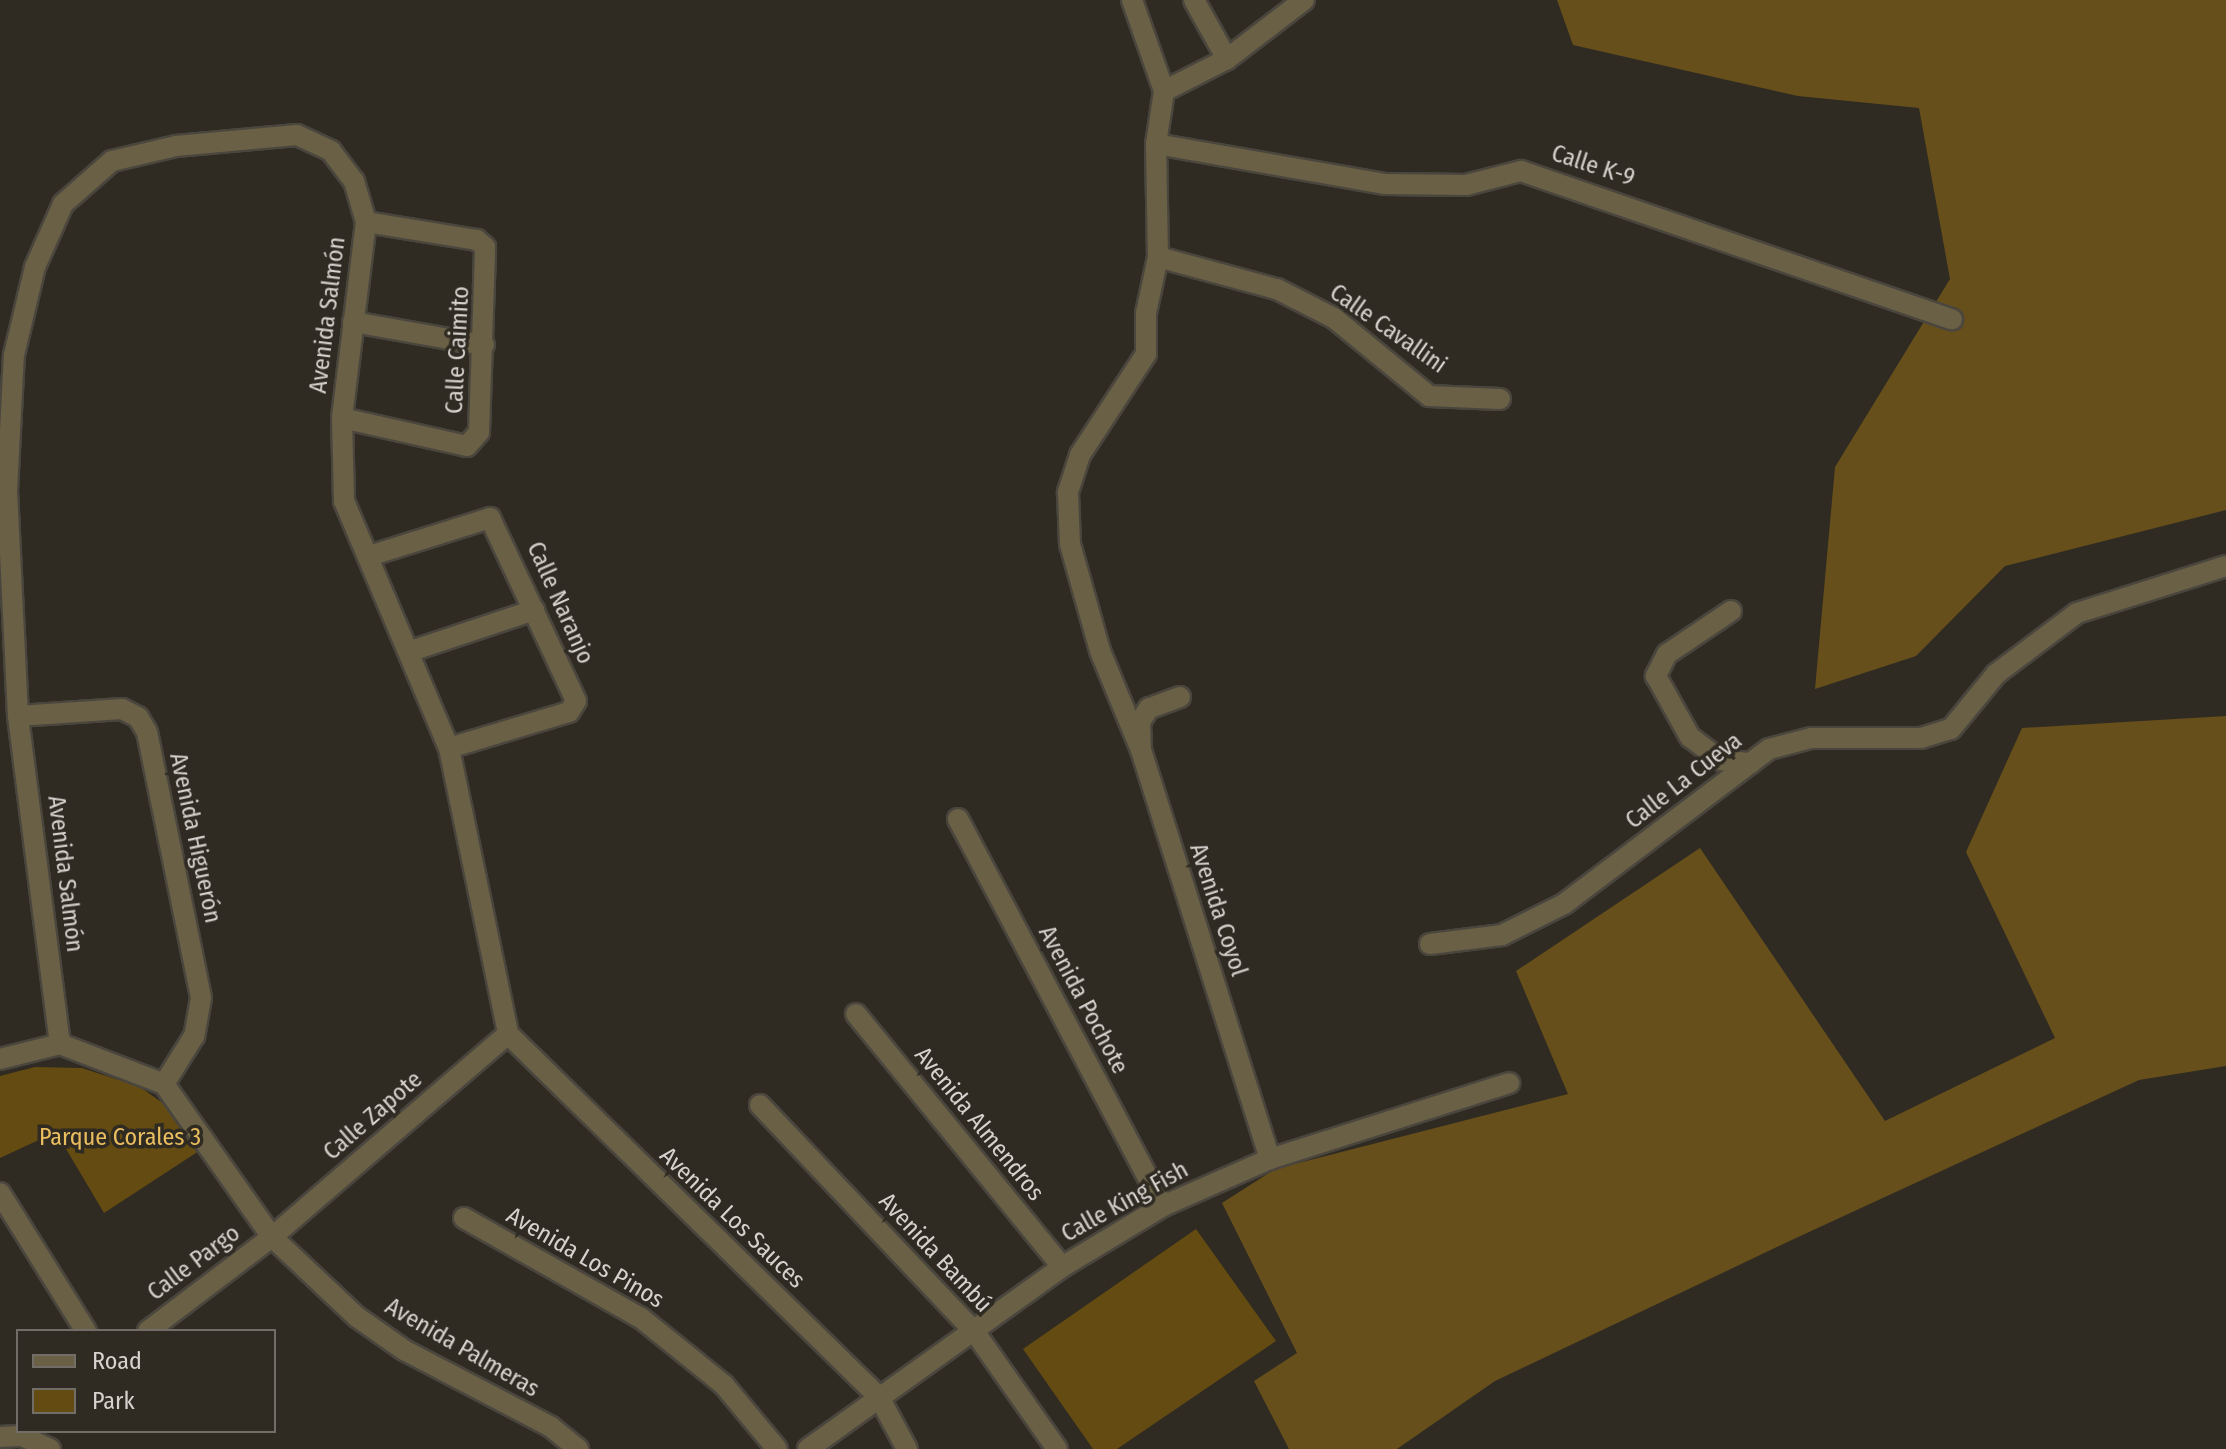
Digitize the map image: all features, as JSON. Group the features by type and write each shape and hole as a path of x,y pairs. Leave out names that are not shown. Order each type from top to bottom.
{"street":[{"path":"1132,0 1164,91 1156,144 1158,257 1146,313 1146,354 1080,455 1068,493 1070,544 1100,651 1141,750"},
{"path":"1194,0 1227,59"},
{"path":"1164,91 1227,59 1304,0"},
{"name":"Avenida Salmón","path":"60,1044 18,716 7,491 14,355 35,267 63,204 112,161 176,146 297,135 331,151 354,181 366,222 342,418 344,501 411,651 449,748 508,1034"},
{"name":"Calle K-9","path":"1156,144 1386,184 1466,185 1521,171 1952,319"},
{"name":"Calle Caimito","path":"342,418 467,446 475,442 484,345 485,247 477,240 366,222"},
{"name":"Calle Cavallini","path":"1158,257 1277,289 1334,318 1429,396 1500,399"},
{"path":"353,322 484,345"},
{"name":"Calle Naranjo","path":"369,556 490,518 534,610 574,707 449,748"},
{"name":"Calle La Cueva","path":"1430,944 1502,935 1564,904 1769,749 1811,738 1921,738 1951,729 1996,674 2077,613 2226,566"},
{"path":"411,651 534,610"},
{"path":"1731,611 1667,654 1656,676 1690,737 1720,760 1751,763"},
{"name":"Avenida Coyol","path":"1180,697 1149,708 1140,722 1141,750 1270,1159"},
{"name":"Avenida Higuerón","path":"18,716 122,709 138,717 147,732 201,998 194,1036 164,1084"},
{"name":"Avenida Pochote","path":"958,819 1163,1206"},
{"name":"Avenida Almendros","path":"856,1014 1062,1267"},
{"name":"Calle Zapote","path":"272,1237 508,1034"},
{"name":"Avenida Los Sauces","path":"508,1034 879,1397 907,1449"},
{"path":"0,1059 60,1044 164,1084"},
{"name":"Calle King Fish","path":"808,1449 1062,1267 1163,1206 1270,1159 1509,1083"},
{"name":"Avenida Palmeras","path":"164,1084 272,1237 381,1333 551,1427 578,1449"},
{"name":"Avenida Bambú","path":"760,1105 974,1331 1057,1449"},
{"path":"0,1193 6,1222 85,1329"},
{"name":"Avenida Los Pinos","path":"464,1218 641,1318 724,1385 777,1449"},
{"name":"Calle Pargo","path":"151,1329 272,1237"},
{"path":"0,1437 25,1434 50,1449"}],"green space":[{"name":"Parque Corales 3","path":"35,1067 82,1068 140,1087 171,1109 202,1149 104,1213 56,1132 0,1158 0,1076"},
{"path":"1196,1229 1276,1341 1117,1449 1093,1449 1023,1349"}],"shaded area":[{"path":"1557,0 2226,0 2226,510 2005,566 1916,656 1815,689 1835,467 1950,279 1919,108 1798,96 1573,45"},
{"path":"2226,716 2226,1066 2139,1080 1796,1238 1495,1381 1397,1449 1289,1449 1254,1381 1297,1353 1222,1203 1275,1169 1568,1094 1516,971 1700,848 1885,1121 2055,1038 1966,852 2022,728"}]}
